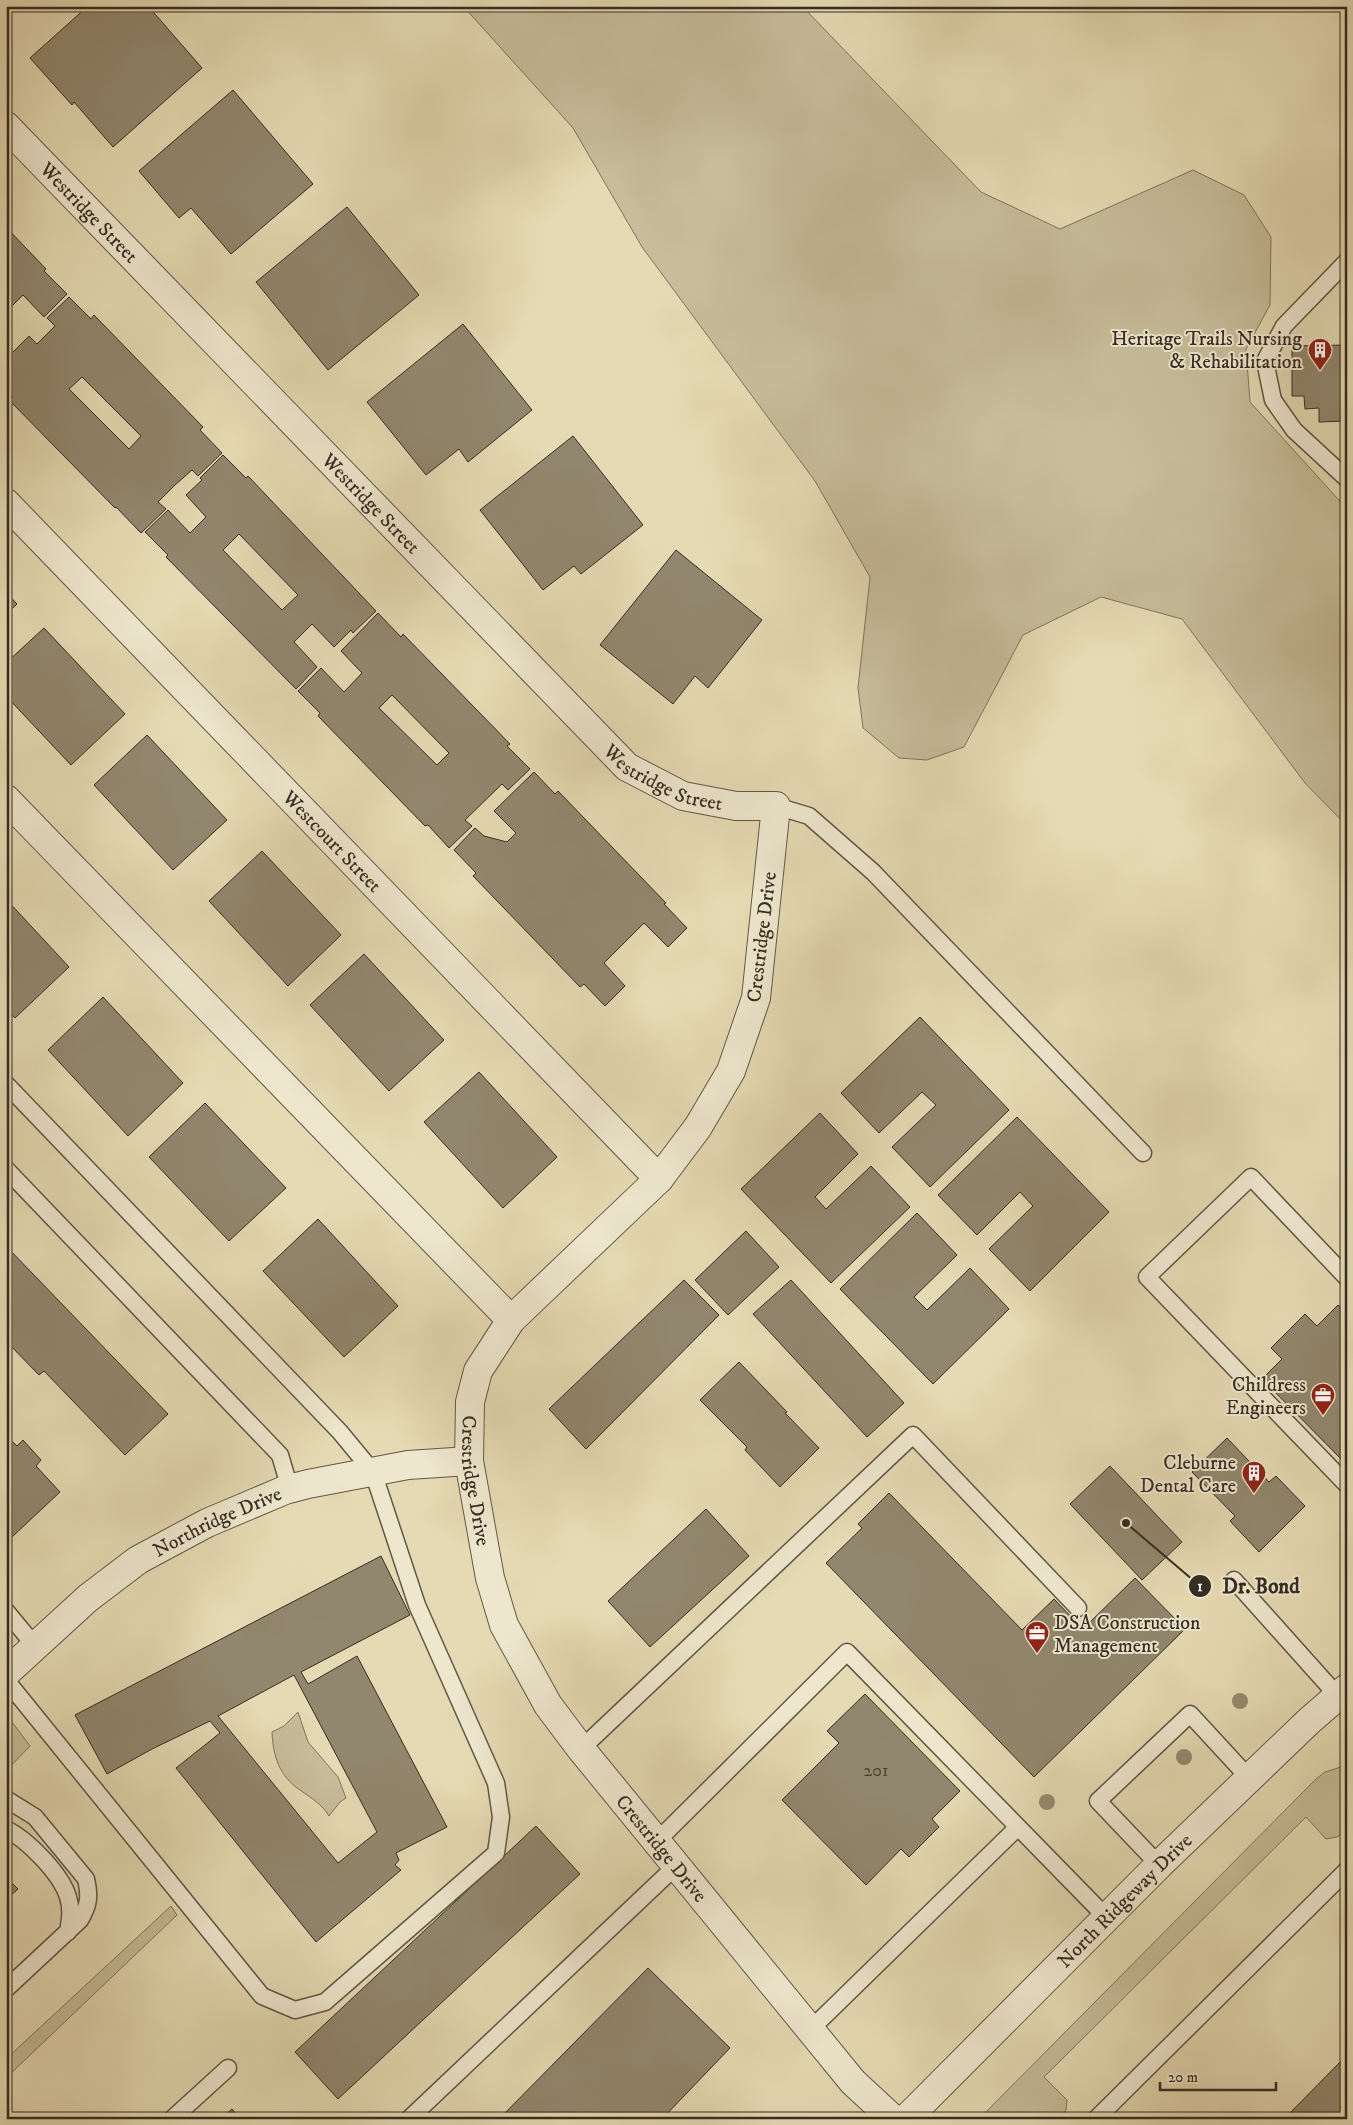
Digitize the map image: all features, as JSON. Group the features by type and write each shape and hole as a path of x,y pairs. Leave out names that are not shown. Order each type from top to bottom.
{"street":[{"name":"Westridge Street","path":"6,126 627,767 683,796 736,806 776,806"},
{"name":"Westcourt Street","path":"6,504 658,1179"},
{"path":"6,799 511,1320"},
{"name":"Crestridge Drive","path":"776,806 756,998 732,1071 698,1127 658,1179 511,1320 478,1371 470,1402 470,1461 490,1578 504,1625 548,1705 580,1749 853,2082 893,2119"},
{"name":"Northridge Drive","path":"6,1673 88,1598 138,1560 207,1523 290,1489 408,1465 470,1461"},
{"name":"North Ridgeway Drive","path":"906,2119 1106,1917 1249,1778 1344,1697"}],"lane":[{"path":"1347,262 1284,326 1265,362 1274,400 1294,430 1347,480"},
{"path":"776,806 809,816 873,872 1143,1152"},
{"path":"6,1084 333,1425 374,1472 417,1605 496,1782 501,1817 496,1853 325,2002 295,2010 262,1996 6,1680"},
{"path":"6,1169 280,1455 290,1489"},
{"path":"1347,1278 1251,1178 1148,1277 1347,1485"},
{"path":"580,1749 912,1435 1078,1608"},
{"path":"1234,1580 1344,1697"},
{"path":"6,1611 34,1646"},
{"path":"657,1841 847,1652 1106,1917"},
{"path":"1160,1865 1098,1801 1190,1714 1249,1778"},
{"path":"6,1799 35,1817 86,1879 89,1891 88,1907 80,1920 6,1989"},
{"path":"811,2029 1017,1828"},
{"path":"6,1830 27,1843 60,1880 69,1898 71,1913 68,1932"},
{"path":"410,2119 677,1865"},
{"path":"1096,2119 1347,1870"},
{"path":"172,2119 228,2068"}],"shaded area":[{"path":"463,6 802,6 981,192 1060,229 1193,170 1244,195 1271,237 1270,305 1246,349 1250,402 1347,509 1347,826 1305,783 1182,619 1101,597 1023,635 964,747 927,760 899,758 863,728 858,688 870,577 815,481 642,247 573,128"},
{"path":"298,1712 308,1742 338,1777 346,1798 340,1802 329,1816 320,1805 287,1778 278,1765 272,1732 284,1726"},
{"path":"12,1722 30,1746 6,1771 6,1724"},
{"path":"1344,1766 1347,1767 1347,1830 1337,1837 1326,1839 1306,1817 1044,2077 1067,2100 1066,2110 1059,2119 979,2119 1316,1779 1325,1772"},
{"path":"171,1906 177,1915 6,2078 6,2059"}],"building":[{"path":"88,6 148,6 202,68 113,147 74,102 72,105 30,58"},
{"path":"233,90 313,184 231,254 191,208 179,218 139,171"},
{"path":"347,207 419,295 328,370 256,282"},
{"path":"6,227 46,269 44,271 67,294 44,317 23,295 6,312"},
{"path":"69,297 91,319 94,315 203,427 200,430 222,453 198,476 192,470 175,485 158,502 166,509 141,533 9,400 13,397 6,390 6,359 29,336 37,344 55,326 47,318","holes":["82,377 141,436 129,449 69,389"]},
{"path":"463,324 532,410 468,462 459,449 426,475 367,402"},
{"name":"Heritage Trails Nursing & Rehabilitation","path":"1347,345 1347,421 1319,422 1319,408 1305,409 1304,396 1292,396 1292,346"},
{"path":"573,436 643,525 581,574 574,566 543,590 480,510"},
{"path":"223,455 246,478 248,476 376,611 353,633 351,630 334,647 312,624 294,642 317,667 296,689 166,557 168,555 145,532 168,510 190,533 206,517 186,495 202,480 200,478","holes":["239,534 298,595 282,610 223,550"]},
{"path":"676,550 762,620 708,688 695,676 673,704 600,645"},
{"path":"6,592 17,604 6,615"},
{"path":"378,613 401,637 403,634 510,744 507,746 530,769 508,790 502,784 465,820 472,826 449,848 428,825 425,826 318,716 320,713 298,691 321,668 344,692 362,673 341,651","holes":["392,695 449,753 437,765 379,708"]},
{"path":"44,628 125,714 71,765 6,696 6,663"},
{"path":"147,735 227,820 173,870 94,785"},
{"path":"534,772 555,794 558,791 666,903 664,904 687,928 668,947 644,923 604,963 625,986 605,1006 584,984 580,987 473,876 476,873 454,850 475,828 484,836 507,842 516,833 494,811"},
{"path":"262,851 341,935 288,986 209,901"},
{"path":"6,899 69,967 15,1018 6,1009"},
{"path":"364,954 444,1040 389,1091 310,1005"},
{"path":"103,997 183,1083 128,1136 48,1050"},
{"path":"920,1017 1009,1110 930,1187 892,1147 936,1105 922,1092 879,1133 841,1093"},
{"path":"479,1072 557,1157 503,1208 424,1122"},
{"path":"205,1103 286,1188 229,1241 149,1157"},
{"path":"820,1113 858,1154 815,1197 826,1209 871,1166 910,1207 831,1283 741,1189"},
{"path":"1017,1117 1109,1212 1030,1291 989,1249 1033,1206 1020,1192 977,1235 938,1195"},
{"path":"917,1213 957,1255 914,1297 927,1310 970,1268 1009,1309 933,1384 840,1289"},
{"path":"318,1219 398,1306 344,1357 263,1271"},
{"path":"746,1231 779,1267 728,1315 695,1280"},
{"path":"6,1246 168,1414 125,1455 44,1371 39,1375 6,1341"},
{"path":"684,1280 719,1315 586,1449 549,1409"},
{"path":"791,1280 904,1403 867,1437 753,1314"},
{"name":"Childress Engineers","path":"1338,1305 1347,1314 1347,1454 1341,1459 1262,1379 1282,1359 1271,1348 1305,1314 1317,1326"},
{"path":"739,1362 819,1448 780,1487 745,1450 747,1447 700,1400"},
{"path":"6,1435 17,1446 23,1440 41,1460 36,1466 60,1492 12,1537 6,1531"},
{"name":"Cleburne Dental Care","path":"1227,1438 1269,1482 1276,1476 1305,1506 1259,1552 1230,1521 1235,1516 1192,1472"},
{"path":"1110,1466 1182,1542 1142,1580 1070,1504"},
{"name":"DSA Construction Management","path":"889,1493 1022,1630 1054,1599 1083,1629 1135,1578 1185,1629 1034,1777 826,1563 862,1528 858,1524"},
{"path":"706,1509 749,1556 650,1647 608,1601"},
{"path":"381,1556 410,1615 301,1672 308,1684 357,1656 447,1827 396,1853 399,1860 395,1865 401,1870 316,1942 176,1768 220,1733 210,1721 152,1749 107,1774 75,1715","holes":["294,1675 377,1832 338,1863 218,1716"]},
{"path":"865,1694 960,1791 932,1819 939,1827 909,1857 901,1849 866,1885 782,1800 839,1743 827,1731"},
{"path":"536,1826 580,1874 338,2099 295,2052"},
{"path":"6,1877 18,1889 6,1900"},
{"path":"648,1968 730,2048 662,2119 499,2119"},
{"path":"1347,2055 1347,2119 1284,2119"},
{"path":"232,2109 241,2119 221,2119"}],"place":[{"name":"Heritage Trails Nursing & Rehabilitation","path":"1320,371"},
{"name":"Childress Engineers","path":"1323,1416"},
{"name":"Cleburne Dental Care","path":"1254,1494"},
{"name":"Dr. Bond","path":"1126,1523"},
{"name":"DSA Construction Management","path":"1037,1654"}]}
